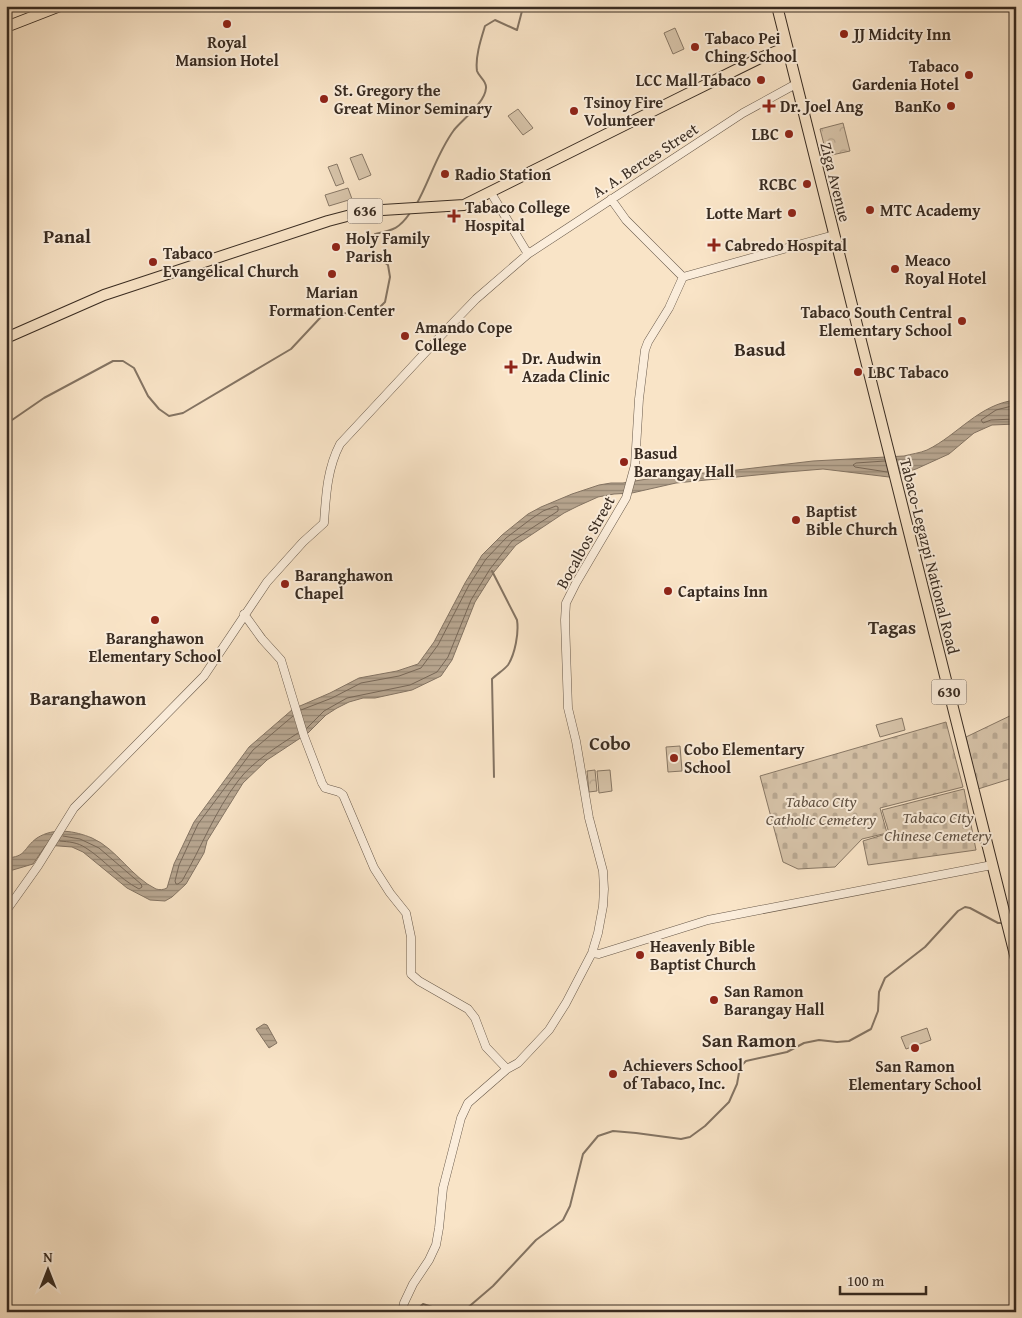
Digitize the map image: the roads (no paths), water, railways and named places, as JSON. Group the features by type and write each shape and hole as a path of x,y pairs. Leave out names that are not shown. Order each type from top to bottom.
{"main road":[{"path":"6,27 60,6"},
{"name":"Ziga Avenue","path":"777,6 888,452"},
{"name":"636","path":"6,338 104,295 314,225 366,211 464,205 760,58 787,47"},
{"name":"Tabaco-Legazpi National Road","path":"888,452 1016,959"}],"street":[{"name":"A. A. Berces Street","path":"244,614 267,582 303,542 324,523 329,473 333,457 340,444 476,299 528,254 743,113 796,84"},
{"path":"491,193 528,254"},
{"path":"610,199 626,220 683,277 834,235"},
{"name":"Bocalbos Street","path":"402,1312 413,1284 436,1246 443,1188 461,1118 468,1103 518,1063 553,1025 592,952 603,906 603,871 589,818 576,741 568,708 566,602 626,498 635,465 639,399 645,350 669,308 683,277"},
{"path":"6,911 74,808 204,676 244,614 262,639 281,660 304,736 322,783 326,788 340,792 343,795 374,868 406,913 411,937 413,976 468,1009 475,1018 486,1047 507,1070"},
{"path":"592,952 599,954 708,920 992,865"}],"water":[{"path":"1016,400 1016,424 992,425 974,433 949,454 916,469 889,477 823,469 676,483 632,493 598,497 564,513 516,545 494,572 475,602 452,660 441,676 412,690 349,702 326,715 308,733 267,760 243,783 207,841 204,853 186,884 165,901 150,900 127,888 83,852 72,847 46,845 33,864 6,872 6,858 18,856 37,838 50,832 65,831 92,838 101,843 147,884 156,889 167,888 174,864 194,822 249,747 293,709 359,678 397,671 418,664 434,642 482,555 502,535 528,514 541,507 572,494 611,483 813,461 904,456 927,450 938,444 991,407"},
{"path":"264,1024 267,1025 277,1043 269,1048 256,1029"}],"waterway":[{"path":"416,205 448,139 478,105 485,94 486,86 477,71 479,48 485,26 495,20 517,30 522,11"},
{"path":"6,421 12,420 44,398 113,361 123,361 134,368 148,396 159,409 169,416 183,413 291,349 320,318 329,312 372,315 385,302 390,277 388,265 377,256 373,248 373,239 375,234 395,228 410,213"},
{"path":"492,571 517,620 516,643 513,655 508,665 492,679 494,777"},
{"path":"450,1312 465,1310 493,1286 536,1240 563,1220 570,1206 583,1154 598,1136 613,1131 681,1139 690,1137 705,1126 729,1102 737,1084 740,1067 746,1061 787,1052 804,1043 819,1040 849,1041 871,1029 878,1011 879,992 885,978 925,947 958,911 965,907 970,908 998,923 1003,923"},
{"path":"1010,922 1016,921"},
{"path":"415,1312 423,1304 447,1312"}],"place":[{"name":"Royal Mansion Hotel","path":"227,24"},
{"name":"JJ Midcity Inn","path":"844,34"},
{"name":"Tabaco Pei Ching School","path":"695,47"},
{"name":"Tabaco Gardenia Hotel","path":"969,75"},
{"name":"LCC Mall Tabaco","path":"761,80"},
{"name":"St. Gregory the Great Minor Seminary","path":"324,99"},
{"name":"Dr. Joel Ang","path":"769,106"},
{"name":"BanKo","path":"951,106"},
{"name":"Tsinoy Fire Volunteer","path":"574,111"},
{"name":"LBC","path":"789,134"},
{"name":"Radio Station","path":"445,174"},
{"name":"RCBC","path":"807,184"},
{"name":"MTC Academy","path":"870,210"},
{"name":"Lotte Mart","path":"792,213"},
{"name":"Tabaco College Hospital","path":"454,216"},
{"name":"Cabredo Hospital","path":"714,245"},
{"name":"Holy Family Parish","path":"336,247"},
{"name":"Tabaco Evangelical Church","path":"153,262"},
{"name":"Meaco Royal Hotel","path":"895,269"},
{"name":"Marian Formation Center","path":"332,274"},
{"name":"Tabaco South Central Elementary School","path":"962,321"},
{"name":"Amando Cope College","path":"405,336"},
{"name":"Dr. Audwin Azada Clinic","path":"511,367"},
{"name":"LBC Tabaco","path":"858,372"},
{"name":"Basud Barangay Hall","path":"624,462"},
{"name":"Baptist Bible Church","path":"796,520"},
{"name":"Baranghawon Chapel","path":"285,584"},
{"name":"Captains Inn","path":"668,591"},
{"name":"Baranghawon Elementary School","path":"155,620"},
{"name":"Cobo Elementary School","path":"674,758"},
{"name":"Heavenly Bible Baptist Church","path":"640,955"},
{"name":"San Ramon Barangay Hall","path":"714,1000"},
{"name":"San Ramon Elementary School","path":"915,1048"},
{"name":"Achievers School of Tabaco, Inc.","path":"613,1074"}],"district":[{"name":"Panal","path":"67,236"},
{"name":"Basud","path":"760,349"},
{"name":"Tagas","path":"892,627"},
{"name":"Baranghawon","path":"88,698"},
{"name":"Cobo","path":"610,743"},
{"name":"San Ramon","path":"749,1040"}],"park label":[{"name":"Tabaco City Catholic Cemetery","path":"821,810"},
{"name":"Tabaco City Chinese Cemetery","path":"938,826"}]}
